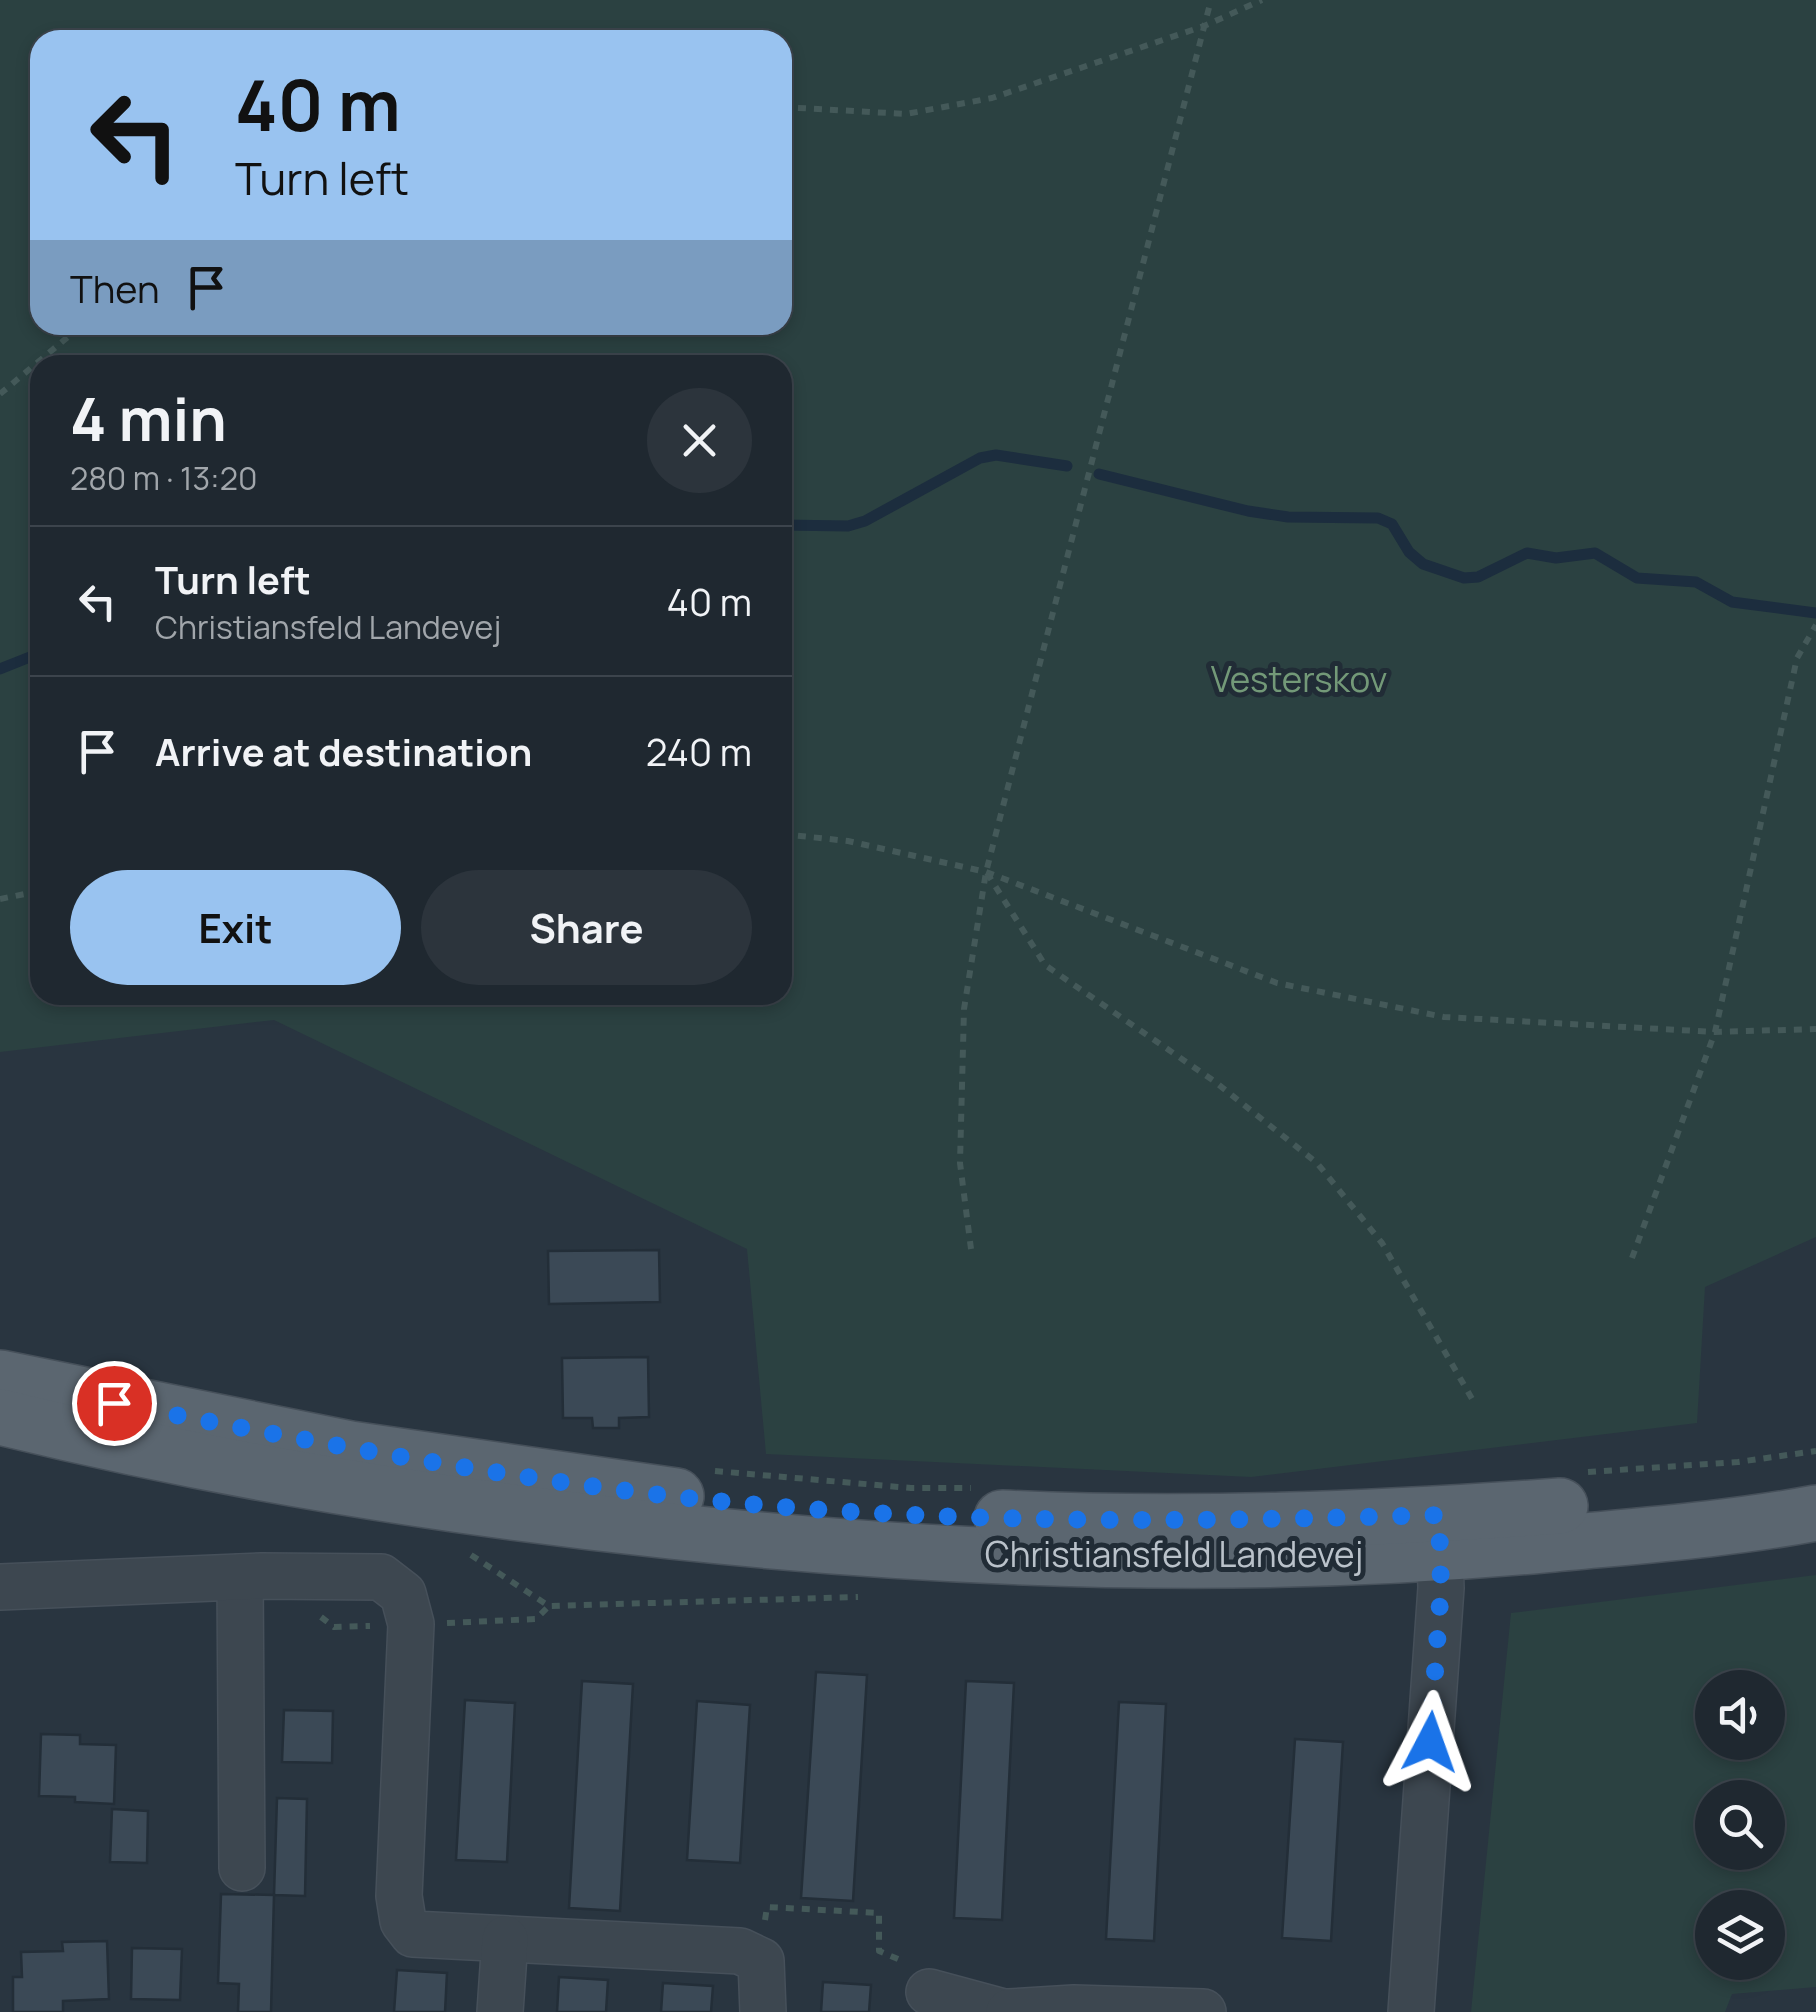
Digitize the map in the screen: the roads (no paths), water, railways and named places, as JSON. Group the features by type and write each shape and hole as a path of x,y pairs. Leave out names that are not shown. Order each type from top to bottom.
{"main road":[{"name":"Christiansfeld Landevej","path":"0,1378 350,1449 696,1498 871,1512 1044,1520 1238,1520 1440,1534 1754,1525 1816,1513"},
{"name":"Christiansfeld Landevej","path":"0,1418 343,1488 573,1521 806,1546 1044,1559 1244,1560 1440,1534 1633,1500 1816,1481"}],"street":[{"path":"1411,2012 1441,1588 1440,1534"},
{"path":"0,1586 381,1576 403,1594 411,1624 399,1896 403,1921 413,1934 740,1951 762,1961 762,2012"},
{"path":"240,1577 242,1868"},
{"path":"500,2012 505,1938"},
{"path":"928,1992 1006,2012 1074,2008 1203,2012"}],"waterway":[{"path":"792,525 848,526 865,521 980,458 996,455 1067,466"},
{"path":"1099,474 1248,511 1288,517 1378,518 1392,524 1409,552 1423,564 1464,578 1478,577 1527,553 1556,558 1595,553 1637,578 1696,582 1732,602 1816,613"},
{"path":"0,669 30,657"}],"park label":[{"name":"Vesterskov","path":"1299,680"}]}
